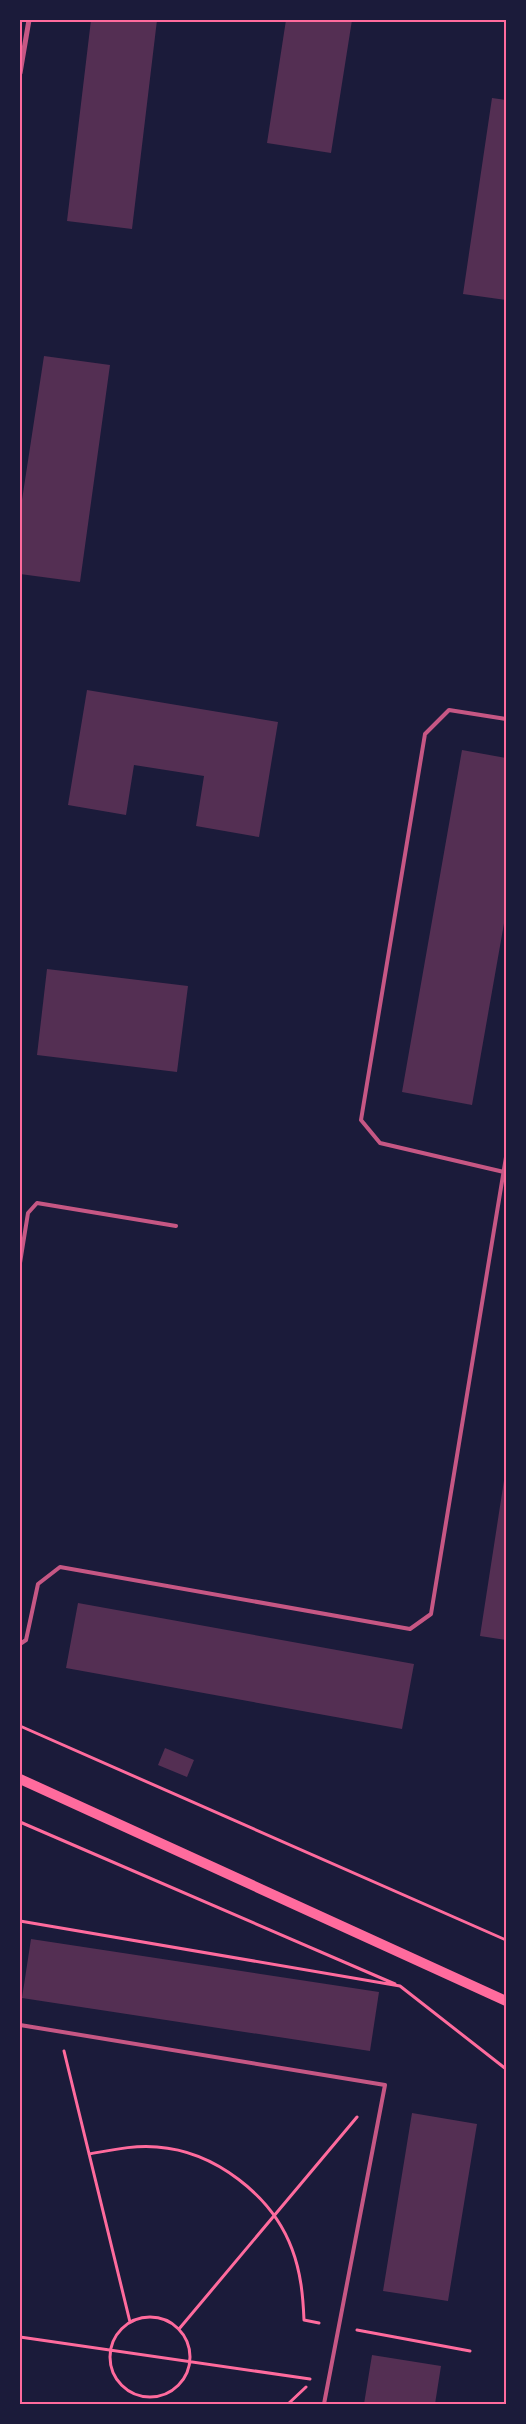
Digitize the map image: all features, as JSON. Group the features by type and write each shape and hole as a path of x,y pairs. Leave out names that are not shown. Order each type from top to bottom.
{"main road":[{"path":"20,1779 506,2001"}],"street":[{"path":"20,73 29,20"}],"lane":[{"path":"504,1172 380,1143 361,1120 424,734 449,710 506,720"},
{"path":"20,1644 26,1640 38,1584 60,1567 410,1628 431,1614 506,1157"},
{"path":"20,1263 28,1213 37,1202 176,1226"},
{"path":"20,2025 385,2085 337,2326 324,2404"}],"path":[{"path":"20,1726 506,1940"},
{"path":"20,1822 400,1986 506,2068"},
{"path":"20,1921 400,1986"},
{"path":"59,2031 130,2322"},
{"path":"179,2329 360,2114"},
{"path":"89,2154 123,2147 158,2147 192,2155 224,2169 251,2190 275,2216 292,2248 300,2275 304,2320 470,2351"},
{"path":"147,2317 165,2319 179,2329 188,2344 190,2361 182,2382 166,2394 144,2397 125,2388 112,2371 110,2350 117,2334 130,2322 147,2317"},
{"path":"20,2337 314,2380 288,2404"}],"building":[{"path":"91,20 157,20 132,229 67,221"},
{"path":"286,20 352,20 331,153 267,143"},
{"path":"492,98 506,100 506,300 463,294"},
{"path":"44,356 110,365 80,582 20,574 20,513"},
{"path":"87,690 278,722 259,837 196,826 204,776 134,765 126,815 68,805"},
{"path":"462,750 506,758 506,912 472,1105 402,1092"},
{"path":"47,969 188,986 177,1072 37,1055"},
{"path":"506,1474 506,1640 480,1636"},
{"path":"78,1603 414,1664 402,1729 66,1668"},
{"path":"165,1748 194,1760 187,1777 158,1765"},
{"path":"31,1939 379,1992 370,2051 22,1998"},
{"path":"412,2113 477,2124 448,2301 383,2291"},
{"path":"372,2355 441,2366 435,2404 364,2404"}]}
